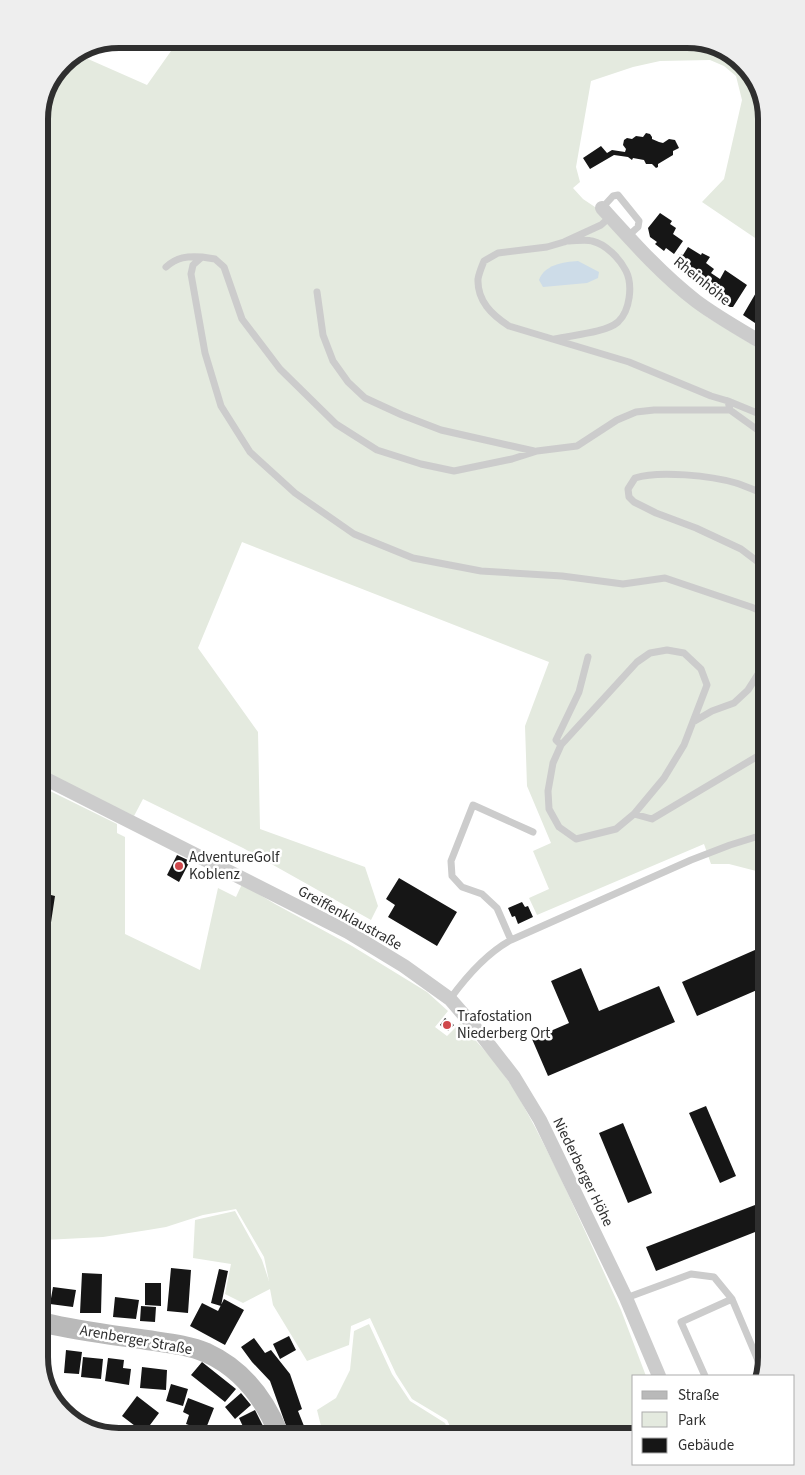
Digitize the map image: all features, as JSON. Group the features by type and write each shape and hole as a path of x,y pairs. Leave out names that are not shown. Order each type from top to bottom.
{"main road":[{"name":"Arenberger Straße","path":"48,1323 178,1344 207,1353 235,1371 257,1394 266,1406 276,1427"}],"street":[{"name":"Rheinhöhe","path":"606,212 673,281 696,301 758,340"},
{"name":"Greiffenklaustraße","path":"48,781 348,932 404,966 450,999"},
{"name":"Niederberger Höhe","path":"450,999 484,1036 514,1076 540,1120 626,1298 659,1375"}],"lane":[{"path":"628,236 638,227 639,220 618,195 613,196 601,225 564,242 548,247 498,253 484,261 478,279 482,300 493,316 508,326 629,362 758,413"},
{"path":"552,339 603,329 618,322 627,308 630,290 627,272 620,261 607,249 592,240 564,242"},
{"path":"166,267 173,260 187,256 215,259 224,267 242,319 280,369 336,424 378,450 421,464 454,471 512,459 537,451 577,446 617,420 636,412 654,410 730,410 758,430"},
{"path":"202,257 193,265 191,274 205,353 222,406 250,452 296,493 354,534 413,558 481,571 562,576 623,584 666,578 758,610"},
{"path":"317,292 323,335 332,361 348,382 365,398 402,416 440,430 537,451"},
{"path":"728,401 730,410"},
{"path":"758,491 736,483 700,477 653,474 636,478 628,489 629,497 634,502 741,549 758,562"},
{"path":"668,650 684,653 701,669 707,685 693,722 684,746 664,778 634,814 616,829 576,839 558,827 549,809 548,791 553,763 561,746 637,662 650,653 668,650"},
{"path":"561,746 556,740 579,692 588,657"},
{"path":"693,722 712,711 734,703 748,690 758,674"},
{"path":"634,814 652,819 758,755"},
{"path":"512,940 498,908 482,894 462,887 452,876 451,861 473,805 532,832"},
{"path":"450,999 461,984 500,946 691,860 730,844 758,836"},
{"path":"626,1298 691,1274 714,1277 732,1300 758,1360"},
{"path":"704,1375 681,1322 732,1300"}],"green space":[{"path":"173,48 691,48 705,50 722,57 743,75 752,91 758,119 758,240 702,202 724,179 742,100 736,76 724,66 710,60 660,61 633,67 591,81 576,167 580,182 573,188 583,199 601,211 707,317 758,348 758,871 729,864 711,864 704,844 537,915 529,898 549,889 533,851 551,843 527,786 525,726 549,662 242,542 198,648 258,732 260,829 365,867 378,906 371,920 243,848 143,799 134,816 48,775 48,114 50,100 59,79 68,68 83,57 147,85"},
{"path":"48,790 117,824 117,833 125,837 125,934 200,970 218,888 236,897 242,884 352,946 427,992 448,1011 435,1027 447,1036 460,1023 495,1062 516,1092 557,1170 621,1310 646,1375 632,1375 632,1428 451,1428 447,1420 412,1399 396,1374 370,1318 351,1326 349,1345 307,1361 273,1305 270,1289 243,1303 225,1294 231,1264 193,1258 195,1220 235,1211 262,1260 269,1281 264,1257 236,1209 203,1215 166,1227 103,1237 48,1240"},
{"path":"369,1324 392,1374 410,1401 445,1423 447,1428 321,1427 317,1410 336,1398 350,1370 354,1331"}],"water":[{"path":"578,261 599,272 598,278 587,283 543,287 539,280 545,271 560,263"}],"building":[{"path":"646,133 650,134 652,139 663,143 669,139 675,140 679,148 673,151 673,155 658,164 656,168 652,164 646,164 644,160 633,158 632,160 628,157 614,155 590,169 583,158 601,146 607,153 612,150 625,152 624,140 627,138 632,139 636,136 643,137"},
{"path":"660,213 672,221 670,224 676,228 673,234 683,241 674,254 666,248 664,251 650,237 648,228"},
{"path":"688,247 701,255 702,253 710,257 706,263 714,269 711,273 720,279 725,270 747,285 733,307 711,296 710,293 713,289 675,266 680,260 679,254 683,255"},
{"path":"757,291 758,325 743,315"},
{"path":"177,855 190,861 179,882 167,875"},
{"path":"399,878 457,912 437,946 388,917 395,905 386,899"},
{"path":"48,894 55,896 50,929 48,931"},
{"path":"522,902 525,907 528,906 533,917 518,924 515,916 512,917 508,908"},
{"path":"758,949 758,990 697,1016 682,982"},
{"path":"581,968 599,1011 659,986 675,1022 548,1076 532,1039 569,1023 551,981"},
{"name":"Trafostation Niederberg Ort","path":"445,1018 454,1025 448,1031 440,1025"},
{"path":"706,1106 736,1176 720,1183 689,1113"},
{"path":"623,1123 652,1193 628,1203 599,1133"},
{"path":"755,1205 758,1212 758,1231 656,1271 646,1247"},
{"path":"171,1268 191,1270 188,1313 167,1311"},
{"path":"219,1269 228,1271 221,1306 211,1303"},
{"path":"82,1273 102,1274 101,1313 80,1313"},
{"path":"145,1283 161,1283 161,1306 145,1305"},
{"path":"53,1287 76,1290 73,1307 50,1304"},
{"path":"115,1297 139,1300 136,1319 113,1317"},
{"path":"224,1299 244,1310 225,1345 190,1326 202,1303 218,1311"},
{"path":"141,1306 156,1307 155,1322 140,1321"},
{"path":"289,1336 296,1350 280,1359 273,1344"},
{"path":"254,1338 265,1353 271,1350 290,1374 302,1409 298,1411 305,1427 287,1427 270,1381 241,1347"},
{"path":"66,1350 82,1352 79,1374 64,1373"},
{"path":"83,1357 103,1359 101,1379 81,1377"},
{"path":"108,1358 124,1360 123,1368 131,1369 129,1385 105,1381"},
{"path":"202,1362 236,1389 225,1402 191,1375"},
{"path":"142,1367 167,1370 166,1390 140,1388"},
{"path":"171,1384 188,1389 183,1406 166,1401"},
{"path":"241,1393 251,1405 235,1419 225,1407"},
{"path":"137,1396 159,1413 150,1425 153,1427 136,1427 122,1416"},
{"path":"188,1398 214,1408 207,1427 195,1427 186,1424 189,1415 183,1412"},
{"path":"255,1410 264,1427 243,1427 239,1418"}],"place":[{"name":"AdventureGolf Koblenz","path":"179,866"},
{"name":"Trafostation Niederberg Ort","path":"447,1025"}]}
